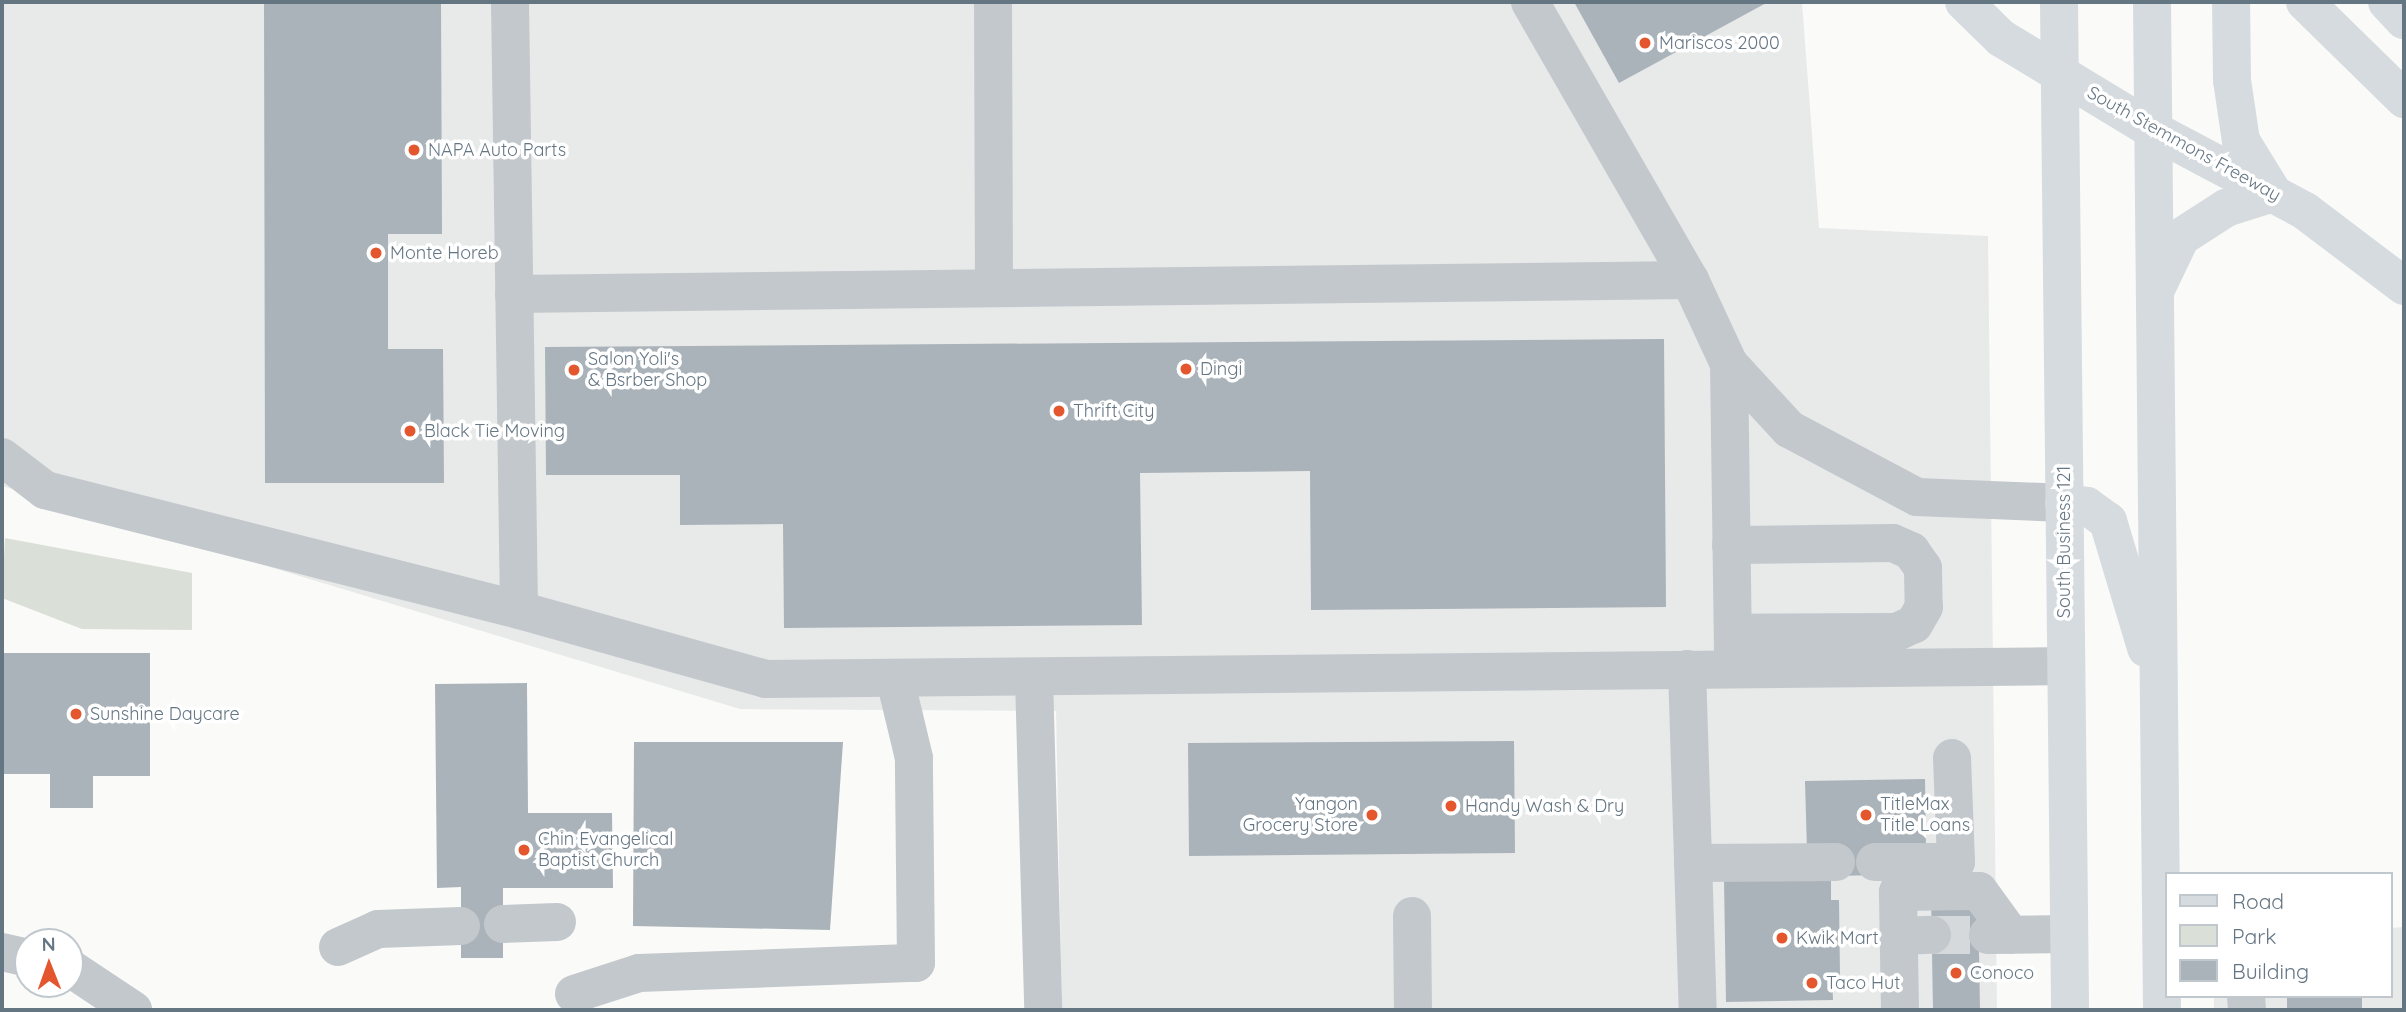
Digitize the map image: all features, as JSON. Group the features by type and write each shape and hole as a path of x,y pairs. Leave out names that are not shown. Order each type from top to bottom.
{"main road":[{"name":"South Stemmons Freeway","path":"1964,2 2001,38 2151,129 2305,211 2404,286"},
{"name":"South Business 121","path":"2059,2 2063,666 2070,1010"},
{"path":"2152,2 2151,129 2163,990"},
{"path":"2153,295 2181,237 2226,208 2273,193 2241,141 2232,80 2231,2"},
{"path":"2305,2 2395,89"},
{"path":"2387,2 2404,20"},
{"path":"2064,503 2087,506 2108,521 2158,686"}],"street":[{"path":"510,2 519,610"},
{"path":"993,2 994,288"},
{"path":"1530,2 1689,281 1729,364 1789,429 1917,497 2064,503"},
{"path":"514,294 1689,281"},
{"path":"1729,364 1733,651"},
{"path":"2,457 45,491 519,610 766,679 1034,678 1687,668 1733,651 1897,632 1914,624 1924,607 1923,568 1911,551 1893,543 1731,545"},
{"path":"1733,651 2063,666"},
{"path":"1687,668 1698,1010"},
{"path":"573,994 639,973 916,962 915,758 895,678"},
{"path":"1034,678 1043,1010"},
{"path":"1875,862 1956,862 1952,758"},
{"path":"1693,863 1836,863"},
{"path":"1900,1010 1915,936 1898,892 1979,891 1995,935 2068,934"},
{"path":"1412,916 1413,1010"},
{"path":"503,924 557,922"},
{"path":"338,947 378,929 461,926"},
{"path":"84,977 132,1010"}],"shaded area":[{"path":"2,2 1802,2 1819,228 1988,236 1997,1010 1062,1010 1056,711 740,709 2,486"},
{"path":"2404,927 2404,1010 2214,1010 2214,998 2392,998 2392,928"}],"green space":[{"path":"5,538 192,573 192,630 82,629 2,598"}],"building":[{"path":"264,2 441,2 442,234 388,234 388,349 443,349 444,483 265,483"},
{"name":"Mariscos 2000","path":"1574,2 1768,2 1619,83"},
{"path":"1664,339 1666,607 1311,610 1310,471 1140,473 1142,625 784,628 783,524 680,525 680,475 546,475 545,347"},
{"name":"Sunshine Daycare","path":"2,653 150,653 150,776 93,776 93,808 50,808 50,774 2,774"},
{"name":"Chin Evangelical Baptist Church","path":"527,683 528,813 612,813 613,888 503,888 503,958 461,958 461,887 437,888 435,684"},
{"path":"1514,741 1515,853 1189,856 1188,743"},
{"path":"634,742 843,742 830,930 633,926"},
{"name":"TitleMax Title Loans","path":"1925,779 1926,849 1875,875 1837,876 1807,851 1805,781"},
{"name":"Kwik Mart","path":"1831,878 1831,900 1839,900 1840,976 1832,976 1833,1000 1726,1002 1724,880"},
{"name":"Conoco","path":"1978,892 1980,1010 1933,1010 1931,893"},
{"path":"2287,998 2362,998 2362,1010 2287,1010"}],"tunnel":[{"path":"1932,935 1979,935"}],"place":[{"name":"Mariscos 2000","path":"1645,43"},
{"name":"NAPA Auto Parts","path":"414,150"},
{"name":"Monte Horeb","path":"376,253"},
{"name":"Dingi","path":"1186,369"},
{"name":"Salon Yoli's & Bsrber Shop","path":"574,370"},
{"name":"Thrift City","path":"1059,411"},
{"name":"Black Tie Moving","path":"410,431"},
{"name":"Sunshine Daycare","path":"76,714"},
{"name":"Handy Wash & Dry","path":"1451,806"},
{"name":"Yangon Grocery Store","path":"1372,815"},
{"name":"TitleMax Title Loans","path":"1866,815"},
{"name":"Chin Evangelical Baptist Church","path":"524,850"},
{"name":"Kwik Mart","path":"1782,938"},
{"name":"Conoco","path":"1956,973"},
{"name":"Taco Hut","path":"1812,983"}]}
